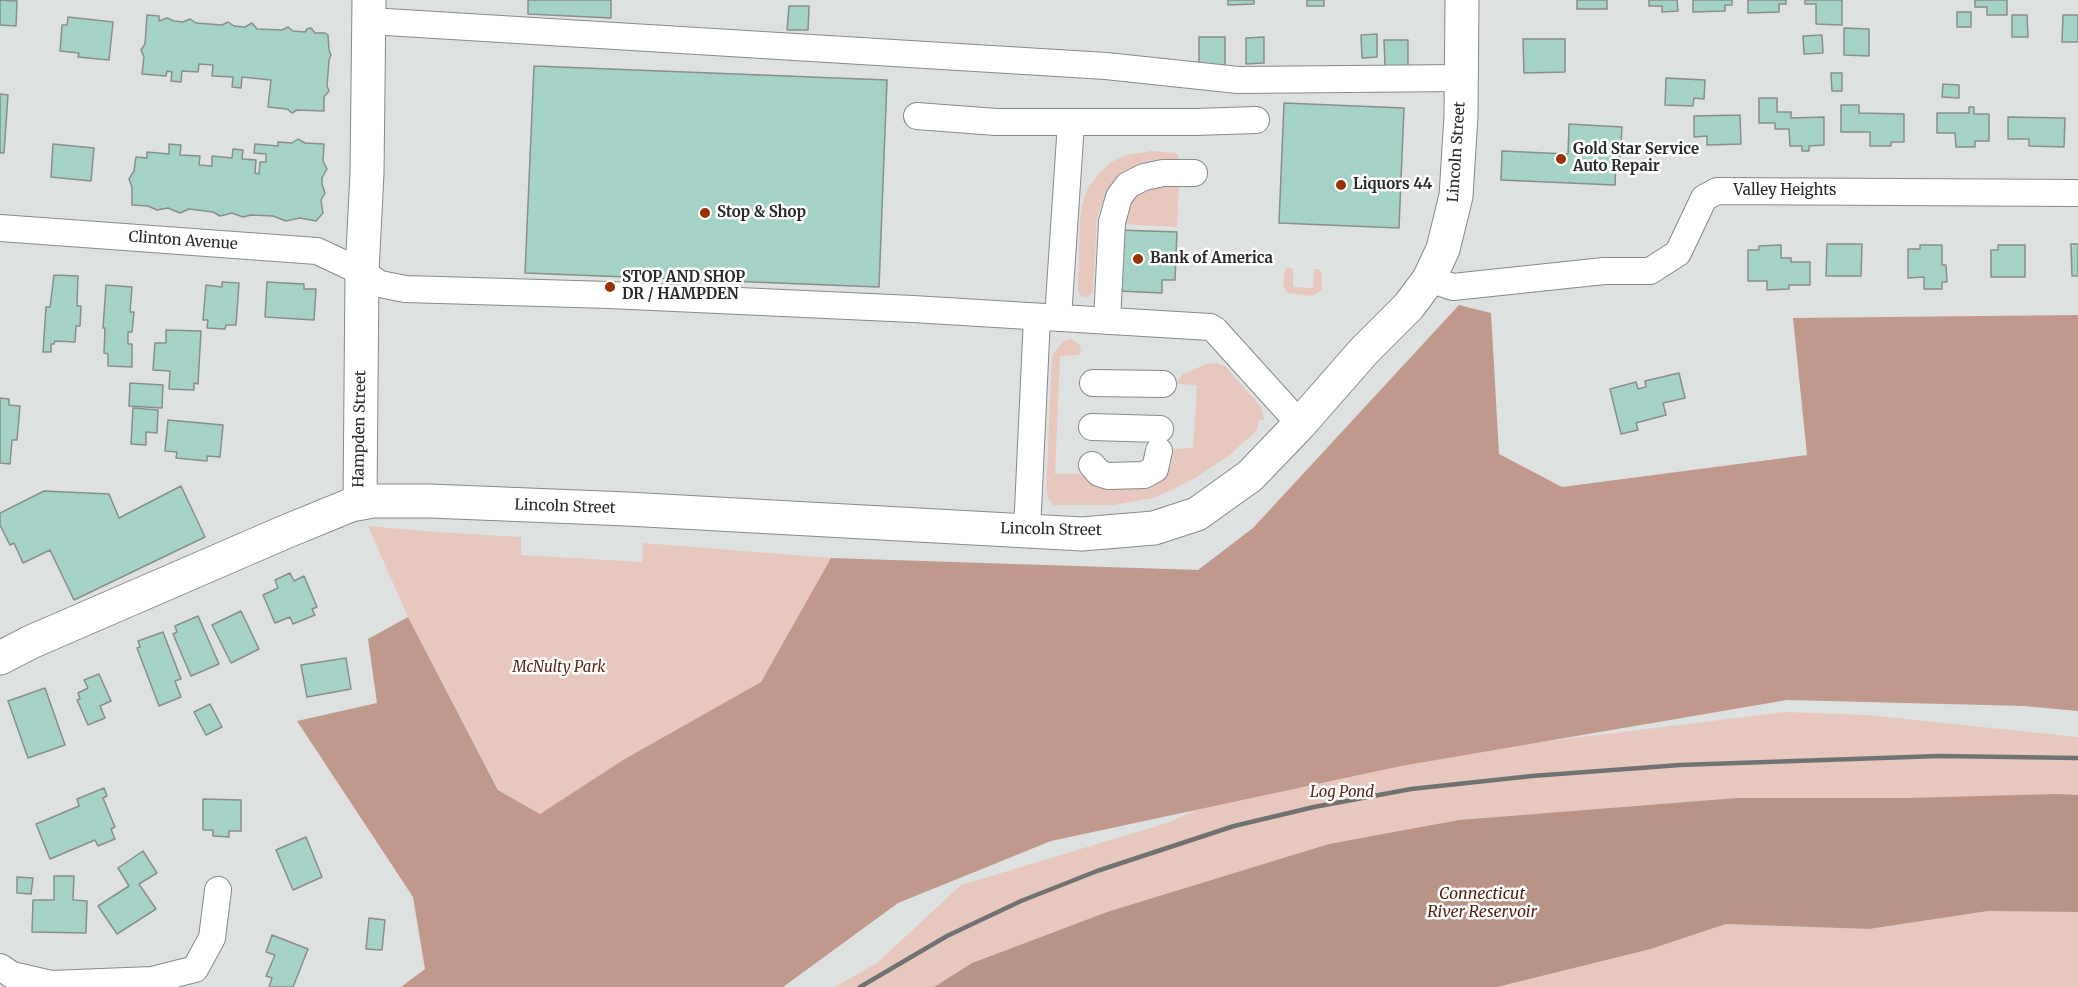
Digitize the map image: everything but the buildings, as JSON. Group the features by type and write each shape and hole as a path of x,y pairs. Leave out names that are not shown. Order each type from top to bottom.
{"main road":[{"name":"Lincoln Street","path":"360,503 465,502 1082,534 1154,528 1197,514 1250,476 1300,424 1364,351 1409,306 1429,279 1443,249 1456,196 1462,0"},
{"name":"Hampden Street","path":"0,658 31,642 285,532 360,503 362,272 367,173 370,10"}],"street":[{"path":"370,10 1094,65 1239,80 1461,78"},
{"path":"917,116 996,122 1071,123 1256,120"},
{"path":"1028,531 1048,318 1071,123"},
{"path":"1102,321 1112,222 1119,197 1128,185 1144,177 1163,173 1194,173"},
{"name":"Valley Heights","path":"1429,279 1453,287 1604,271 1650,271 1678,253 1704,198 1717,191 2078,193"},
{"name":"Clinton Avenue","path":"0,228 317,251 362,272 380,284 405,289 946,310 1210,327 1300,424"},
{"path":"1093,391 1162,392"},
{"path":"1159,447 1155,469 1140,476 1102,475 1095,471 1092,449 1159,447"},
{"path":"0,967 12,975 51,984 152,980 195,969 212,938 218,890"}],"green space":[{"path":"1152,151 1176,153 1179,157 1177,161 1110,190 1097,219 1093,292 1088,297 1081,296 1078,291 1080,220 1087,190 1098,174 1113,161 1127,155"},
{"path":"1179,184 1177,227 1119,224 1120,212 1143,188"},
{"path":"1288,267 1293,269 1293,287 1313,288 1314,269 1319,269 1322,273 1322,290 1312,296 1287,293 1283,285 1284,273"},
{"path":"1072,339 1080,345 1081,352 1078,355 1060,356 1055,474 1079,474 1088,478 1161,480 1170,468 1174,449 1193,448 1197,385 1178,384 1178,380 1183,374 1206,364 1216,363 1225,366 1261,407 1264,420 1259,420 1257,430 1231,454 1195,478 1153,498 1113,505 1053,505 1046,491 1052,356 1063,341"},
{"name":"McNulty Park","path":"368,526 521,537 521,555 642,562 643,543 831,558 761,682 623,760 540,814 499,790 408,617"},
{"name":"Log Pond","path":"1785,712 1867,715 2078,737 2078,795 1736,798 1459,820 1107,912 972,963 934,987 835,987 877,963 961,885 1167,823 1251,786 1374,743 1541,742"},
{"path":"1988,911 2078,912 2078,987 1497,987 1651,949 1726,924 1869,929"}],"shaded area":[{"path":"1459,305 1491,313 1499,454 1562,487 1807,455 1793,318 2078,315 2078,711 2024,706 1787,700 1401,766 1051,841 898,903 783,987 401,987 425,969 413,897 297,721 377,703 368,639 408,617 498,790 540,814 623,760 761,682 831,558 1198,570 1253,528"}],"water":[{"name":"Connecticut River Reservoir","path":"2078,795 2078,912 1988,911 1869,929 1726,924 1651,949 1497,987 934,987 972,963 1107,912 1329,844 1459,820 1736,798 1904,798"}],"railway":[{"path":"860,987 947,936 1021,901 1097,871 1234,826 1314,807 1411,789 1532,776 1680,765 1939,756 2078,758"}],"place":[{"name":"Gold Star Service Auto Repair","path":"1561,159"},
{"name":"Liquors 44","path":"1341,185"},
{"name":"Stop & Shop","path":"705,213"},
{"name":"Bank of America","path":"1138,259"},
{"name":"STOP AND SHOP DR / HAMPDEN","path":"610,287"}]}
